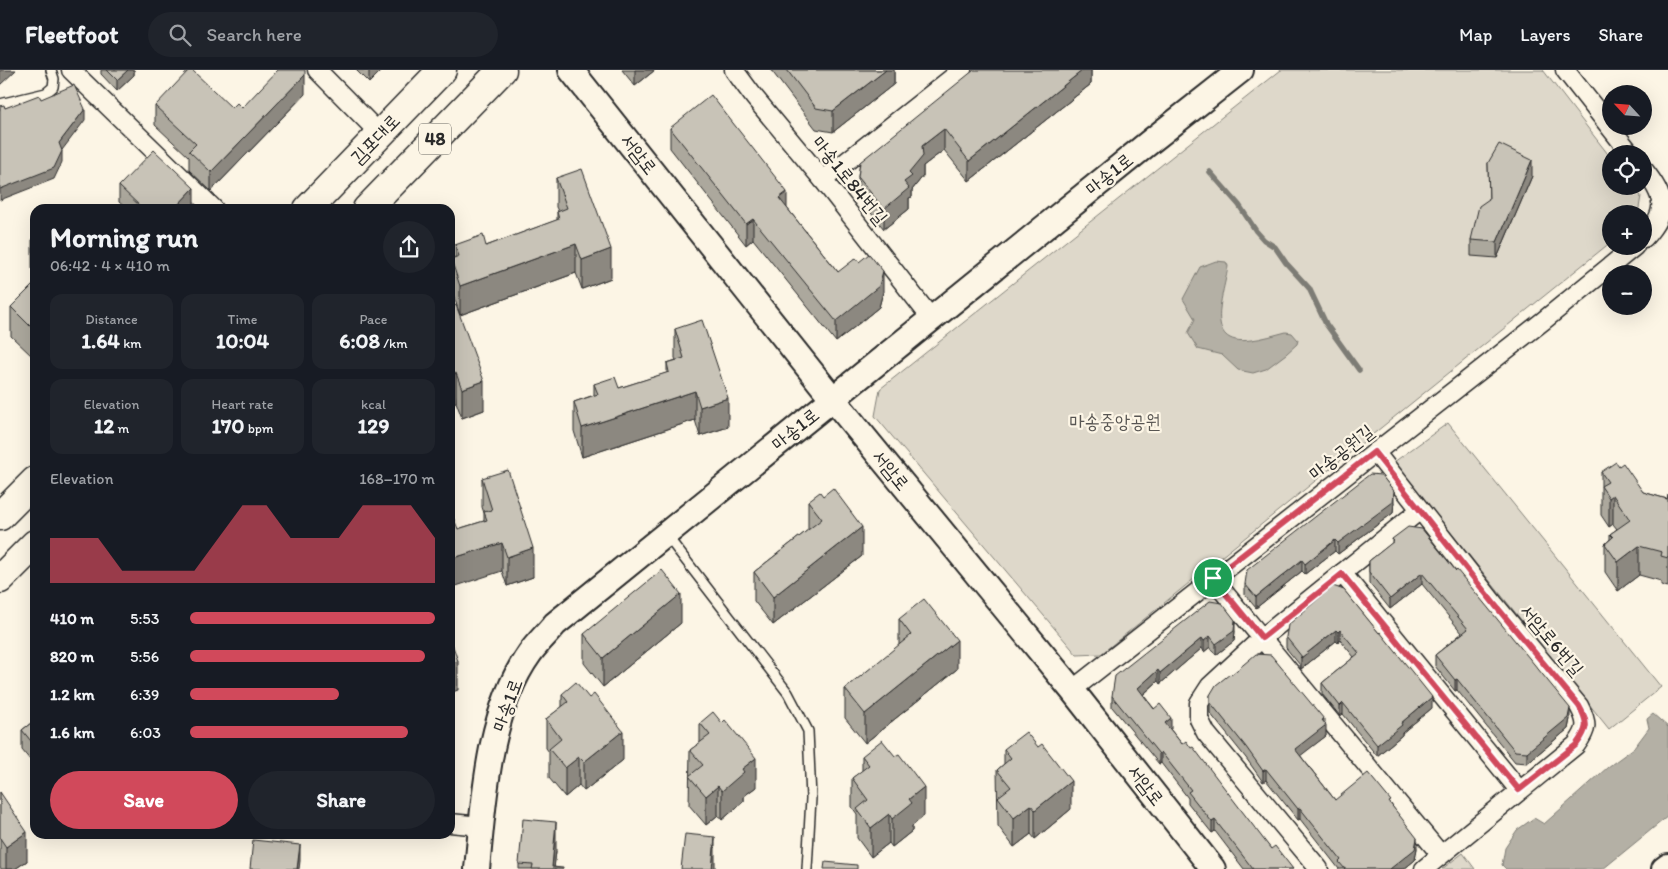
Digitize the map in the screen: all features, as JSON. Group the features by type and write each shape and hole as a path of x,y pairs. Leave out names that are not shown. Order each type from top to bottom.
{"main road":[{"name":"김포대로","path":"313,204 442,70"},
{"name":"48","path":"371,204 502,70"},
{"path":"0,516 30,486"},
{"path":"0,579 30,549"}],"street":[{"path":"72,70 209,204"},
{"path":"317,70 380,134"},
{"name":"서암로","path":"571,70 833,399 1072,690 1213,869"},
{"name":"마송1로84번길","path":"734,70 931,318"},
{"path":"823,180 962,70"},
{"name":"마송1로","path":"477,869 495,735 507,695 530,652 555,624 1150,140 1241,70"},
{"path":"1565,70 1624,145"},
{"path":"1652,182 1662,198 1664,210 1660,220 1652,229"},
{"name":"마송공원길","path":"1072,690 1543,321 1624,255"},
{"name":"서암로6번길","path":"1374,452 1495,605 1579,706 1585,716 1587,727 1576,745 1424,869"},
{"path":"1319,869 1206,733 1198,719 1199,703 1210,686 1262,638 1420,510"},
{"path":"1342,574 1519,790"},
{"path":"1213,578 1441,855"},
{"path":"455,823 482,826"},
{"path":"1664,869 1668,866"}],"lane":[{"path":"0,104 46,93 53,87 54,79 50,70"},
{"path":"665,534 788,693 808,731 811,798 807,869"}],"green space":[{"name":"마송중앙공원","path":"1281,70 1543,70 1602,146 1602,195 1641,196 1640,205 1602,205 1602,249 1101,654 1077,655 875,416 880,389"},
{"path":"1448,423 1661,687 1609,729 1394,462"},
{"path":"1463,853 1475,869 1442,869"}],"shaded area":[{"path":"1216,261 1226,262 1228,266 1220,315 1221,327 1226,335 1236,340 1251,340 1286,332 1292,333 1298,340 1297,344 1286,354 1266,369 1253,373 1238,370 1222,355 1198,349 1188,333 1195,319 1183,299 1200,267"},
{"path":"1653,714 1668,727 1668,816 1603,869 1506,869 1502,865 1505,848 1517,830 1534,818 1544,824 1608,767 1634,748 1649,728 1647,719"}],"building":[{"path":"107,70 128,70 117,80"},
{"path":"189,70 192,70 232,108 237,103 242,108 278,70 305,70 305,75 211,172 189,151 196,144 155,106"},
{"path":"787,70 886,70 833,111 816,108"},
{"path":"974,70 1083,70 969,161 944,129 922,146 923,156 909,173 912,176 904,182 909,188 884,209 858,177 860,162"},
{"path":"74,85 85,109 59,143 62,151 54,168 0,189 0,106 4,105 5,108 39,95 41,99"},
{"path":"711,95 787,192 779,198 838,272 856,258 859,262 869,254 883,271 879,286 836,321 753,219 746,224 670,128"},
{"path":"1499,144 1532,160 1497,242 1471,240 1479,206 1489,199 1488,163"},
{"path":"154,150 194,188 179,204 138,204 119,186"},
{"path":"582,169 611,249 582,260 576,244 460,286 455,271 455,258 459,256 455,245 483,235 486,246 559,219 557,212 567,208 556,178"},
{"path":"30,288 30,326 11,307"},
{"path":"455,306 484,381 462,389 455,373"},
{"path":"702,320 728,398 700,407 695,391 582,428 574,402 598,394 594,384 615,377 619,388 669,372 667,363 684,358 675,329"},
{"path":"1616,462 1619,466 1623,463 1643,492 1667,499 1668,495 1668,558 1661,556 1662,552 1639,546 1618,562 1605,544 1613,537 1610,534 1630,520 1613,495 1609,498 1601,486 1608,482 1601,472"},
{"path":"508,470 533,548 507,557 502,543 455,557 455,522 458,529 487,520 484,512 492,510 482,478"},
{"path":"1370,474 1381,475 1394,491 1393,502 1338,543 1335,540 1305,564 1302,560 1256,597 1245,584 1247,570"},
{"path":"833,488 862,527 773,597 754,572 822,519 808,501 820,492 823,496"},
{"path":"1408,527 1422,529 1570,708 1568,718 1527,752 1515,751 1457,679 1455,680 1435,655 1468,629 1422,573 1390,599 1369,572 1369,561"},
{"path":"662,570 681,594 603,658 584,634"},
{"path":"1333,586 1344,590 1432,697 1377,745 1343,703 1340,706 1322,683 1359,653 1340,630 1338,632 1336,630 1301,658 1286,637 1288,625"},
{"path":"924,599 957,640 865,714 845,689 911,635 899,619"},
{"path":"1210,601 1222,603 1235,620 1234,631 1216,644 1210,636 1204,641 1202,638 1160,673 1158,670 1138,688 1154,709 1160,704 1171,718 1165,723 1182,744 1186,741 1191,748 1193,747 1271,849 1275,846 1293,869 1253,869 1215,820 1212,822 1188,792 1191,790 1161,752 1159,754 1112,696 1115,676"},
{"path":"1256,654 1271,655 1324,719 1322,720 1326,725 1295,749 1335,800 1368,773 1391,801 1389,802 1417,838 1415,849 1390,869 1345,869 1339,862 1341,860 1300,808 1298,809 1266,769 1263,771 1210,702 1210,695 1216,685"},
{"path":"576,682 589,698 594,694 623,731 584,762 579,757 565,768 549,749 561,739 546,719 568,702 562,694"},
{"path":"713,712 722,723 725,720 756,758 742,769 744,772 722,791 718,786 706,796 689,776 703,765 690,750 710,735 700,723"},
{"path":"30,724 30,740 22,730"},
{"path":"1026,732 1038,747 1042,744 1071,781 1035,810 1031,805 1014,818 998,797 1011,787 997,770 1011,758 1004,749"},
{"path":"882,740 895,756 899,754 924,787 909,799 912,803 892,819 889,814 871,828 857,809 868,800 852,778 869,765 862,756"},
{"path":"0,792 27,832 6,847 0,838"},
{"path":"523,819 556,822 552,867 563,869 532,869 533,865 519,864"},
{"path":"685,834 715,837 712,869 681,869"},
{"path":"253,840 300,845 297,869 250,869"},
{"path":"825,862 857,865 857,869 824,869"}],"waterway":[{"path":"1210,172 1239,205 1256,231 1264,240 1275,247 1286,263 1309,288 1326,324 1359,370"}],"route":[{"path":"1374,452 1495,605 1579,706 1585,716 1587,727 1576,745 1519,790 1342,574 1262,638 1213,578 1374,452"}]}
